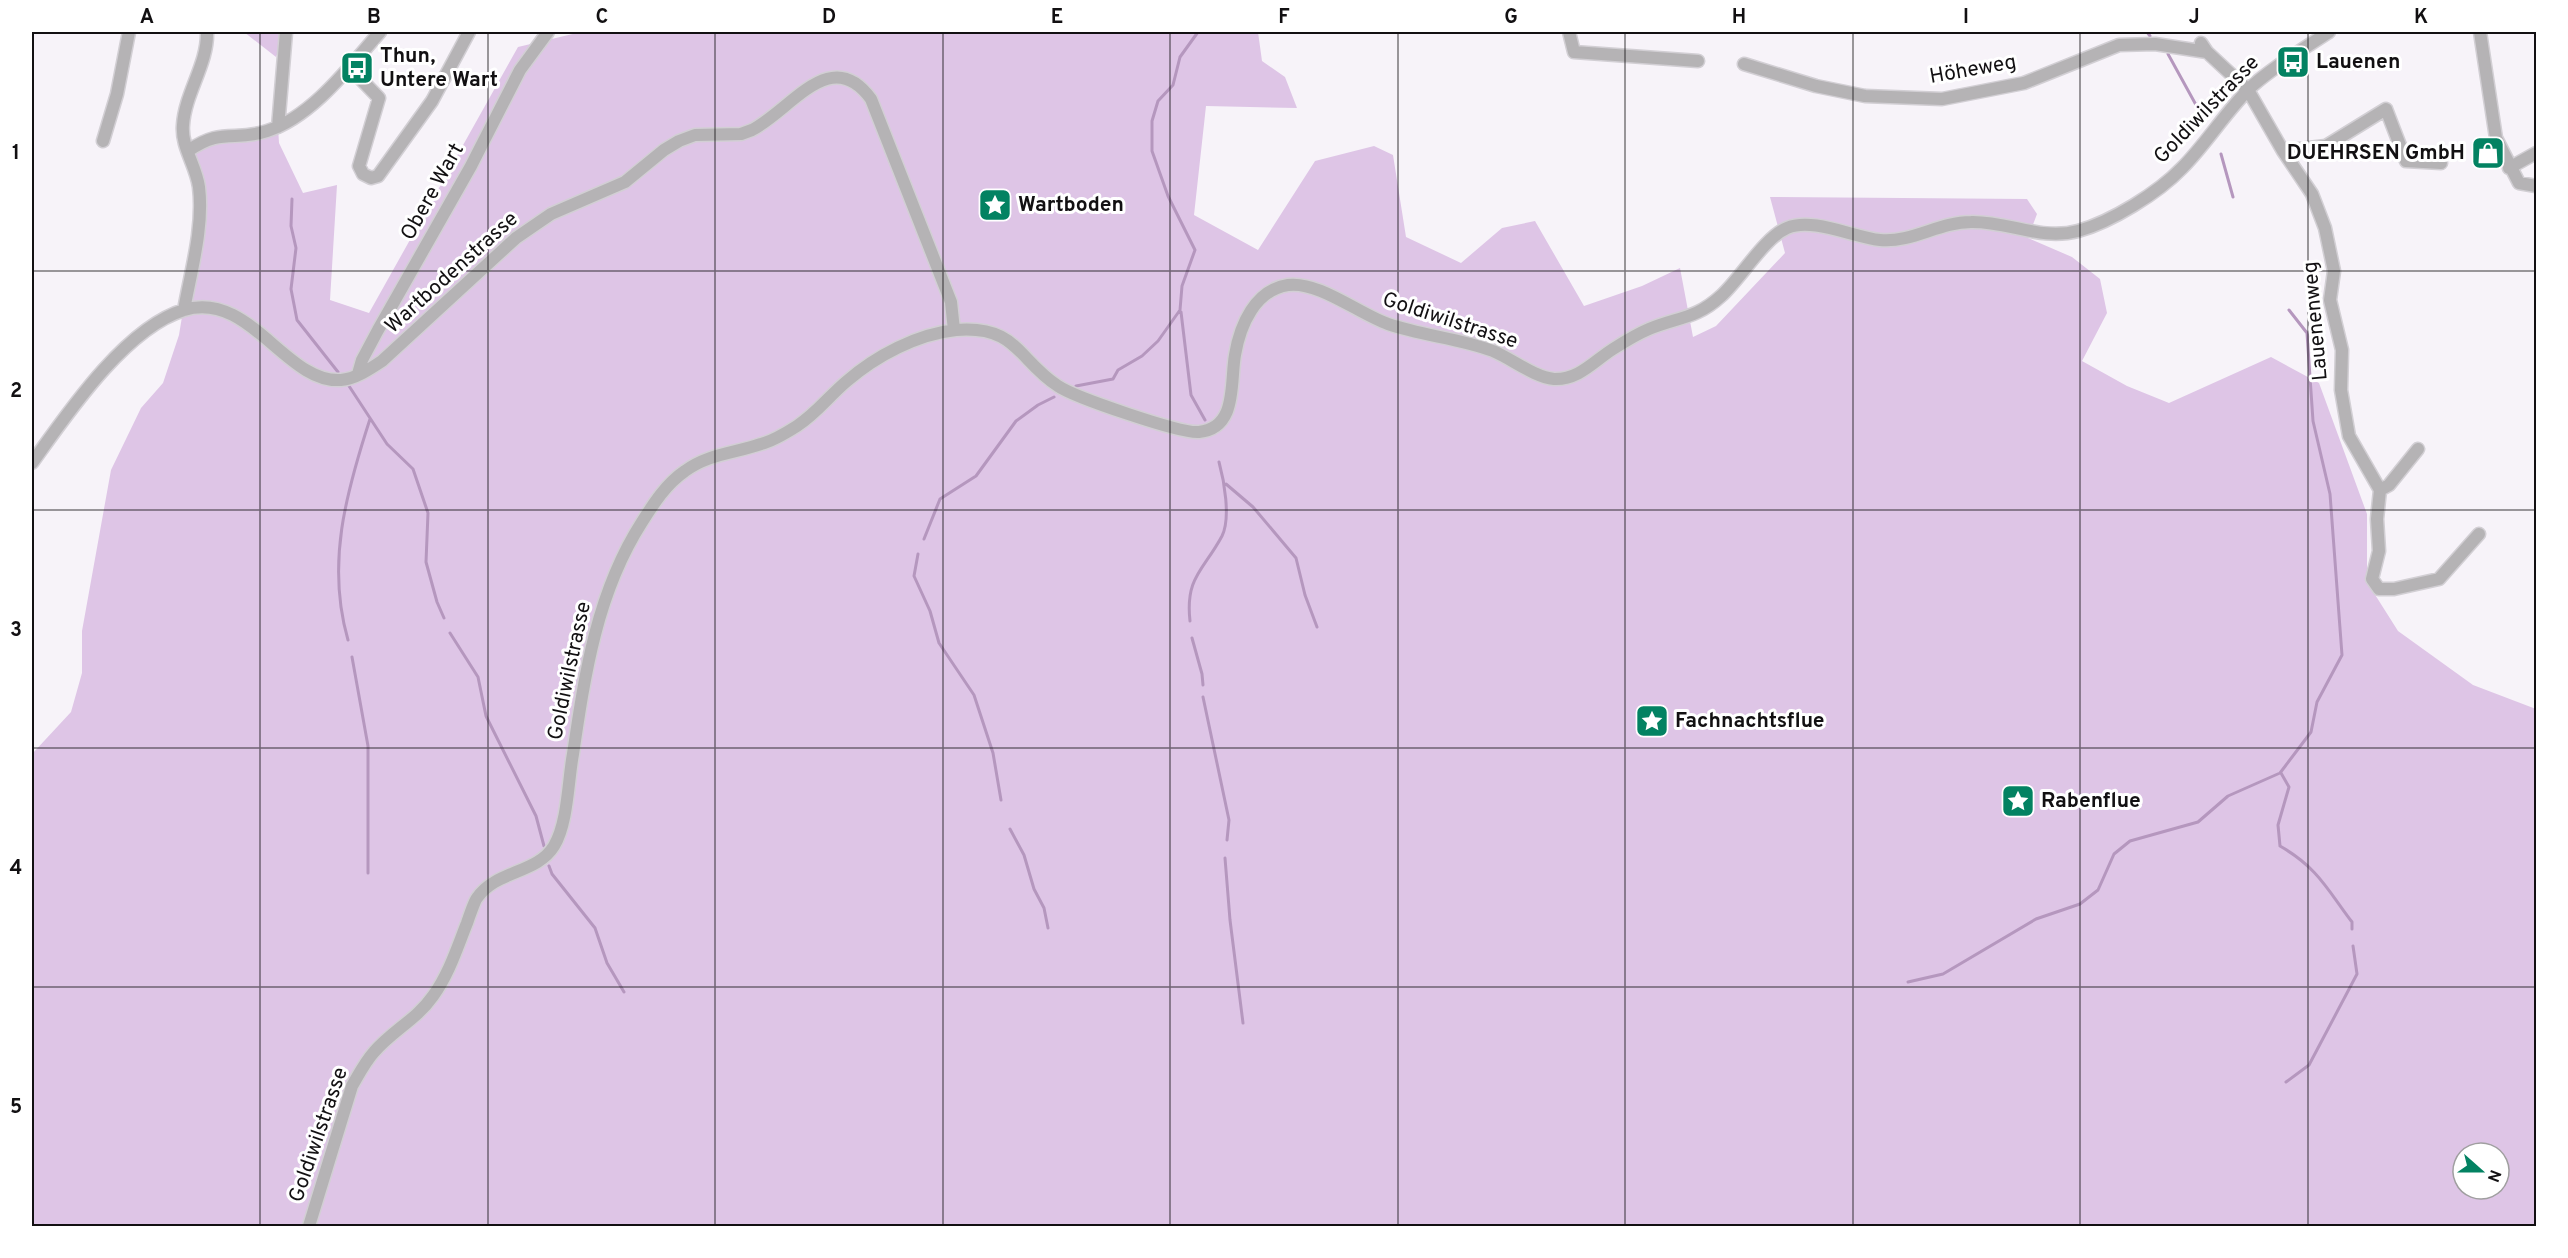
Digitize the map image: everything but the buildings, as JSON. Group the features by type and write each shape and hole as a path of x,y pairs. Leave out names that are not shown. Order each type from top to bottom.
{"street":[{"path":"103,141 117,94 129,32"},
{"path":"184,310 200,207 197,177 182,133 183,121 203,59 207,32"},
{"path":"278,127 286,32"},
{"path":"188,151 207,139 220,135 258,134 278,127 313,103 350,68 380,32"},
{"path":"350,68 379,98 359,166 363,174 371,178 378,176 432,101 469,32"},
{"name":"Obere Wart","path":"358,374 362,360 459,186 520,70 548,32"},
{"path":"1569,32 1574,52 1698,61"},
{"name":"Goldiwilstrasse","path":"309,1227 352,1086 361,1069 386,1040 429,1002 445,977 476,899 498,878 541,861 551,851 558,837 584,675 606,593 625,549 651,508 668,485 688,468 711,457 761,444 782,435 819,410 843,383 887,352 929,336 954,330 977,330 1014,343 1047,379 1064,391 1178,429 1199,432 1218,426 1233,396 1235,354 1246,316 1262,296 1282,285 1300,285 1323,292 1385,323 1415,332 1452,338 1494,352 1551,379 1579,374 1612,349 1650,329 1694,316 1721,296 1767,244 1788,227 1812,225 1873,240 1900,241 1955,223 1979,221 2045,235 2070,233 2099,224 2178,173 2248,90 2280,63 2329,32"},
{"path":"2480,32 2496,138 2509,168 2519,183 2536,186"},
{"name":"Höheweg","path":"1744,64 1816,86 1865,96 1941,99 2024,83 2120,45 2155,44 2204,47"},
{"name":"Lauenenweg","path":"2204,47 2248,90 2283,151 2312,194 2325,228 2334,271 2330,300 2342,350 2341,390 2349,436 2380,490"},
{"name":"Wartbodenstrasse","path":"32,463 122,351 145,330 184,310 209,309 227,313 255,328 306,370 322,377 341,380 358,374 382,361 516,238 551,214 625,182 663,150 679,141 695,135 741,134 752,130 822,79 837,75 855,80 871,99 951,302 954,330"},
{"path":"2283,151 2326,146 2386,109 2406,161 2441,163"},
{"path":"2509,168 2536,153"},
{"path":"2418,448 2389,485 2380,490 2377,519 2379,551 2372,579 2379,589 2394,590 2439,579 2478,534"}],"shaded area":[{"path":"244,32 286,32 276,57"},
{"path":"581,32 1258,32 1262,61 1285,77 1297,108 1206,106 1194,215 1258,250 1315,161 1374,146 1393,155 1406,237 1461,263 1502,228 1535,221 1584,306 1642,286 1680,268 1693,337 1716,326 1785,253 1770,197 2027,199 2037,214 2028,238 2072,257 2100,279 2107,313 2082,361 2127,386 2169,403 2271,357 2319,383 2367,514 2367,582 2398,631 2473,685 2536,709 2536,1226 32,1226 32,754 71,712 82,673 82,631 111,470 141,408 163,383 179,335 200,207 188,151 278,127 279,143 303,193 337,185 330,300 369,313 518,47"}],"waterway":[{"path":"1076,386 1113,379 1118,370 1142,356 1158,341 1180,310 1182,286 1195,250 1168,196 1152,151 1152,121 1158,101 1173,85 1180,57 1198,32"},
{"path":"2147,32 2150,36"},
{"path":"2168,54 2201,114"},
{"path":"2221,154 2233,197"},
{"path":"292,199 291,226 296,248 291,289 297,320 338,372"},
{"path":"1908,982 1943,974 2036,919 2080,904 2098,890 2114,854 2130,841 2198,822 2228,796 2280,773 2311,732 2317,702 2342,655 2330,494 2313,421 2307,333 2289,310"},
{"path":"1181,312 1191,395 1205,420"},
{"path":"349,386 387,444 413,469 428,513 426,562 444,618"},
{"path":"924,539 940,499 976,476 1016,421 1054,397"},
{"path":"348,640 342,612 339,556 353,474 370,419"},
{"path":"1190,621 1189,606 1193,584 1225,528 1226,499 1219,462"},
{"path":"1226,484 1253,507 1296,558 1305,595 1317,627"},
{"path":"918,554 914,576 930,611 939,643 974,695 993,753 1001,800"},
{"path":"450,633 478,677 486,716 536,816 544,846"},
{"path":"1192,638 1203,685"},
{"path":"352,657 368,746 368,873"},
{"path":"1203,697 1229,820 1227,840"},
{"path":"2281,773 2289,787 2278,825 2280,846 2304,863 2321,880 2352,922 2352,929"},
{"path":"1010,829 1024,855 1034,889 1044,908 1048,928"},
{"path":"1225,858 1243,1023"},
{"path":"549,866 552,874 595,928 607,963 624,992"},
{"path":"2286,1082 2309,1065 2357,974 2353,946"}],"place":[{"name":"Lauenen","path":"2293,62"},
{"name":"Thun, Untere Wart","path":"357,68"},
{"name":"DUEHRSEN GmbH","path":"2488,153"},
{"name":"Wartboden","path":"995,205"},
{"name":"Fachnachtsflue","path":"1652,721"},
{"name":"Rabenflue","path":"2018,801"}]}
